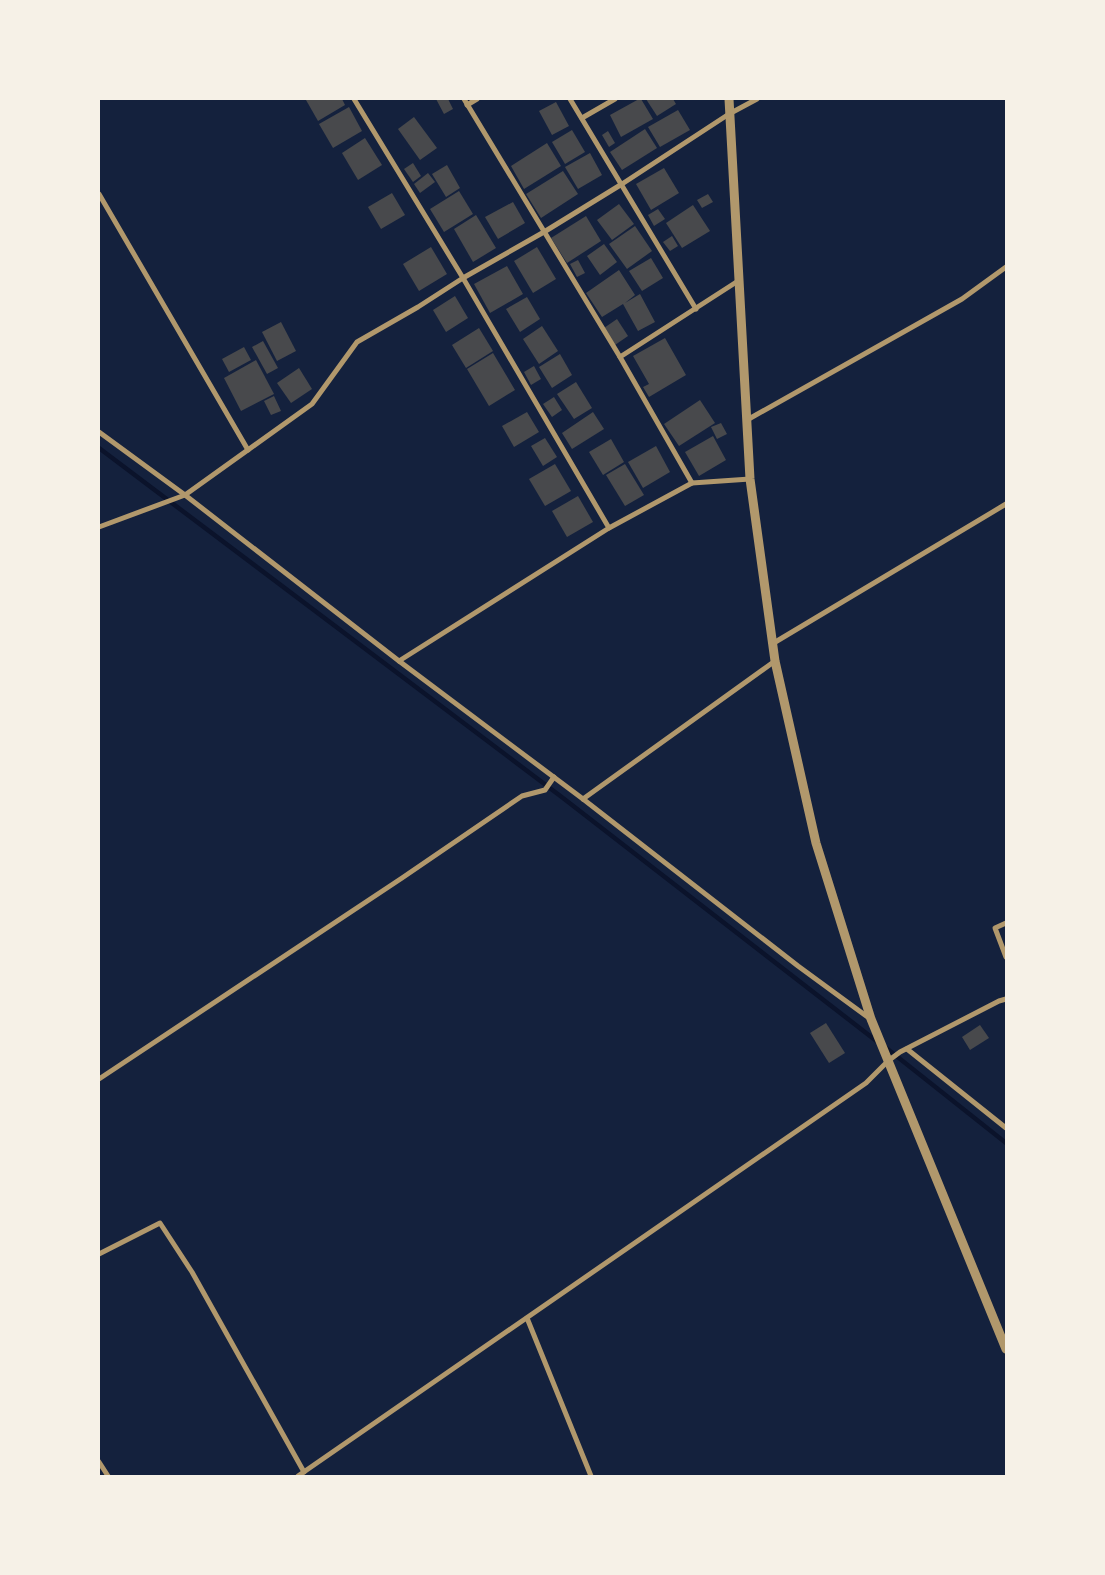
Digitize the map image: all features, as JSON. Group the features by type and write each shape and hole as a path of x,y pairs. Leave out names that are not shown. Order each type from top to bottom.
{"street":[{"path":"354,99 463,278 609,528"},
{"path":"464,99 620,357 692,483"},
{"path":"467,105 477,99"},
{"path":"570,99 696,308"},
{"path":"582,118 615,99"},
{"path":"729,99 750,479 775,661 816,844 871,1019 1006,1349"},
{"path":"99,527 185,495 312,404 357,342 544,232 729,114 757,99"},
{"path":"99,194 248,450"},
{"path":"746,420 962,299 1006,267"},
{"path":"620,357 738,281"},
{"path":"99,432 185,495 399,661 583,799 798,966 871,1019"},
{"path":"399,661 609,528 692,483 750,479"},
{"path":"772,644 1006,504"},
{"path":"583,799 775,661"},
{"path":"99,1079 522,796 545,790 554,777"},
{"path":"1006,923 995,928 1006,957"},
{"path":"298,1476 866,1084 888,1061 906,1049 1006,999"},
{"path":"906,1049 1006,1128"},
{"path":"99,1254 160,1223 192,1272 304,1472"},
{"path":"527,1318 591,1476"},
{"path":"99,1462 108,1476"}],"building":[{"path":"342,99 345,105 318,121 306,100"},
{"path":"436,99 448,99 453,109 444,114"},
{"path":"641,99 653,119 621,137 610,115"},
{"path":"646,99 673,99 676,104 657,116"},
{"path":"556,102 569,126 552,135 539,111"},
{"path":"349,107 362,131 333,148 319,124"},
{"path":"678,110 690,130 660,147 648,127"},
{"path":"414,117 437,148 420,160 398,129"},
{"path":"645,129 657,148 622,170 610,152"},
{"path":"572,130 585,152 565,164 552,142"},
{"path":"608,131 615,143 609,147 602,135"},
{"path":"365,138 382,165 358,180 342,153"},
{"path":"547,143 561,166 524,189 511,166"},
{"path":"590,153 602,175 578,189 565,167"},
{"path":"413,163 421,176 413,182 404,169"},
{"path":"447,165 460,188 446,197 432,174"},
{"path":"664,168 679,193 651,210 636,184"},
{"path":"563,171 578,194 541,218 526,194"},
{"path":"428,173 435,182 420,193 414,184"},
{"path":"459,191 473,214 444,232 430,209"},
{"path":"392,193 405,215 381,229 368,207"},
{"path":"708,194 713,202 702,208 697,200"},
{"path":"513,202 525,223 498,239 485,217"},
{"path":"619,204 634,224 612,240 597,220"},
{"path":"693,205 710,231 682,248 666,223"},
{"path":"658,209 665,219 654,226 648,215"},
{"path":"476,215 496,248 473,262 454,229"},
{"path":"586,216 601,241 567,263 551,238"},
{"path":"635,226 652,251 627,269 609,244"},
{"path":"672,236 678,246 670,251 663,242"},
{"path":"604,244 617,262 600,275 587,256"},
{"path":"431,247 447,274 419,291 403,264"},
{"path":"537,247 556,279 533,293 514,261"},
{"path":"651,258 663,278 642,291 629,271"},
{"path":"578,260 585,273 577,277 570,264"},
{"path":"507,266 523,294 490,313 474,284"},
{"path":"619,270 635,295 625,303 640,294 655,322 638,331 623,304 602,317 586,293"},
{"path":"455,296 468,318 446,332 433,310"},
{"path":"527,297 540,319 520,332 506,309"},
{"path":"617,319 628,336 615,345 604,328"},
{"path":"281,322 296,351 277,361 262,332"},
{"path":"542,326 558,351 539,364 523,339"},
{"path":"479,328 493,351 466,368 452,345"},
{"path":"665,338 686,375 649,397 643,387 649,384 633,356"},
{"path":"263,341 278,368 267,374 252,347"},
{"path":"244,347 251,360 229,372 222,359"},
{"path":"493,353 515,390 489,406 467,369"},
{"path":"560,354 572,375 552,388 539,367"},
{"path":"256,360 274,394 241,411 224,378"},
{"path":"534,366 541,379 531,385 524,372"},
{"path":"299,368 312,389 291,403 277,383"},
{"path":"576,382 592,408 574,419 557,394"},
{"path":"274,396 281,411 271,415 264,401"},
{"path":"554,397 562,410 552,417 543,404"},
{"path":"700,400 715,423 679,446 664,424"},
{"path":"527,412 539,432 514,447 502,426"},
{"path":"593,412 604,429 572,449 562,433"},
{"path":"721,423 727,434 717,439 711,427"},
{"path":"713,436 726,460 699,476 685,452"},
{"path":"545,438 557,457 543,466 531,446"},
{"path":"611,439 624,462 603,475 589,452"},
{"path":"656,446 670,472 643,488 628,462"},
{"path":"555,464 571,491 545,506 529,479"},
{"path":"625,464 644,495 625,506 606,475"},
{"path":"578,496 593,522 567,537 552,511"},
{"path":"826,1023 845,1053 829,1063 810,1033"},
{"path":"980,1025 989,1038 970,1050 962,1037"}],"waterway":[{"path":"99,448 563,798 879,1043"},
{"path":"885,1047 1006,1143"}]}
